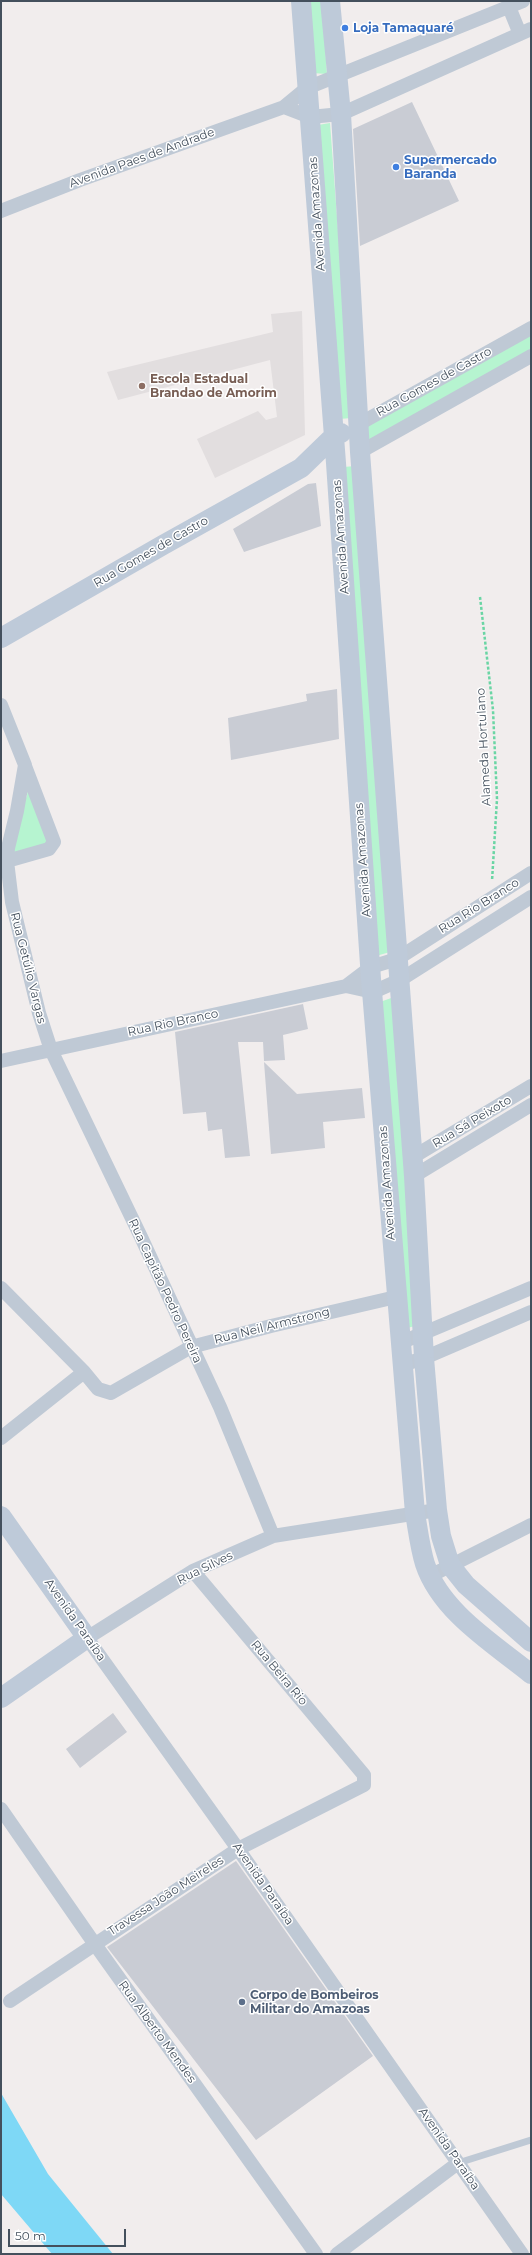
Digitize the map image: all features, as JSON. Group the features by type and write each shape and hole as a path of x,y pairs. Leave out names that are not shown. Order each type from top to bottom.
{"street":[{"name":"Avenida Amazonas","path":"301,1 336,463 371,967 396,1297 415,1513 422,1551 430,1576 440,1593 453,1609 531,1674"},
{"name":"Avenida Amazonas","path":"330,1 340,114 360,452 413,1167 424,1358 437,1510 441,1536 450,1565 466,1585 531,1642"},
{"name":"Avenida Paes de Andrade","path":"1,211 80,180 284,107 307,88 523,1"},
{"path":"284,107 310,117 340,114 526,31 509,7"},
{"name":"Rua Gomes de Castro","path":"1,638 162,544 301,468 333,437 531,328"},
{"name":"Rua Gomes de Castro","path":"301,468 336,463 360,452 531,356"},
{"path":"1,705 54,842 49,849 7,861"},
{"name":"Rua Getúlio Vargas","path":"25,765 7,861 17,924 51,1050"},
{"name":"Rua Rio Branco","path":"346,986 371,967 397,958 531,873"},
{"name":"Rua Rio Branco","path":"1,1060 346,986 373,992 400,980 531,897"},
{"name":"Rua Capitão Pedro Pereira","path":"51,1050 141,1237 190,1348 234,1438 273,1536"},
{"name":"Rua Sá Peixoto","path":"413,1167 531,1086"},
{"name":"Rua Sá Peixoto","path":"413,1167 531,1105"},
{"name":"Rua Neil Armstrong","path":"1,1288 84,1372 98,1389 111,1393 190,1348 271,1326 396,1297"},
{"path":"400,1342 423,1334 531,1288"},
{"path":"402,1365 424,1358 531,1312"},
{"path":"1,1438 84,1372"},
{"name":"Rua Silves","path":"1,1698 87,1638 193,1572 273,1536 437,1510"},
{"name":"Avenida Paraíba","path":"1,1516 238,1849 522,2254"},
{"path":"430,1576 531,1525"},
{"name":"Rua Beira Rio","path":"193,1572 364,1776"},
{"name":"Travessa João Meireles","path":"10,2001 94,1943 238,1849 364,1785 364,1776"},
{"name":"Rua Alberto Mendes","path":"1,1809 94,1943 316,2254"},
{"path":"336,2254 458,2163"}],"lane":[{"path":"458,2163 531,2140"}],"path":[{"name":"Alameda Hortulano","path":"480,597 493,710 496,792 492,897"}],"shaded area":[{"name":"Escola Estadual Brandao de Amorim","path":"302,311 305,435 215,478 197,439 258,411 266,420 277,417 270,360 118,400 107,372 273,332 271,314"}],"green space":[{"path":"307,1 322,1 327,74 312,73"},
{"path":"330,123 352,418 339,419 318,125"},
{"path":"531,330 531,354 360,450 359,425"},
{"path":"356,466 390,952 376,956 343,467"},
{"path":"29,776 55,843 10,857 19,812 27,796"},
{"path":"394,997 418,1325 404,1329 380,1002"}],"water":[{"path":"1,2093 48,2174 113,2254 52,2254 1,2194"}],"building":[{"name":"Supermercado Baranda","path":"412,102 459,201 360,246 353,129"},
{"path":"316,483 321,526 244,552 233,529 308,484"},
{"path":"337,689 339,739 231,760 228,718 307,701 306,694"},
{"path":"303,1004 308,1029 283,1035 285,1060 264,1061 263,1042 238,1042 250,1156 225,1158 222,1129 208,1131 206,1112 183,1114 175,1032"},
{"path":"264,1062 297,1094 362,1088 365,1118 323,1122 325,1148 271,1154"},
{"path":"113,1713 127,1732 80,1768 66,1749"},
{"name":"Corpo de Bombeiros Militar do Amazoas","path":"236,1861 373,2056 256,2140 107,1947"}],"place":[{"name":"Loja Tamaquaré","path":"345,28"},
{"name":"Supermercado Baranda","path":"396,167"},
{"name":"Escola Estadual Brandao de Amorim","path":"142,386"},
{"name":"Corpo de Bombeiros Militar do Amazoas","path":"242,2002"}]}
